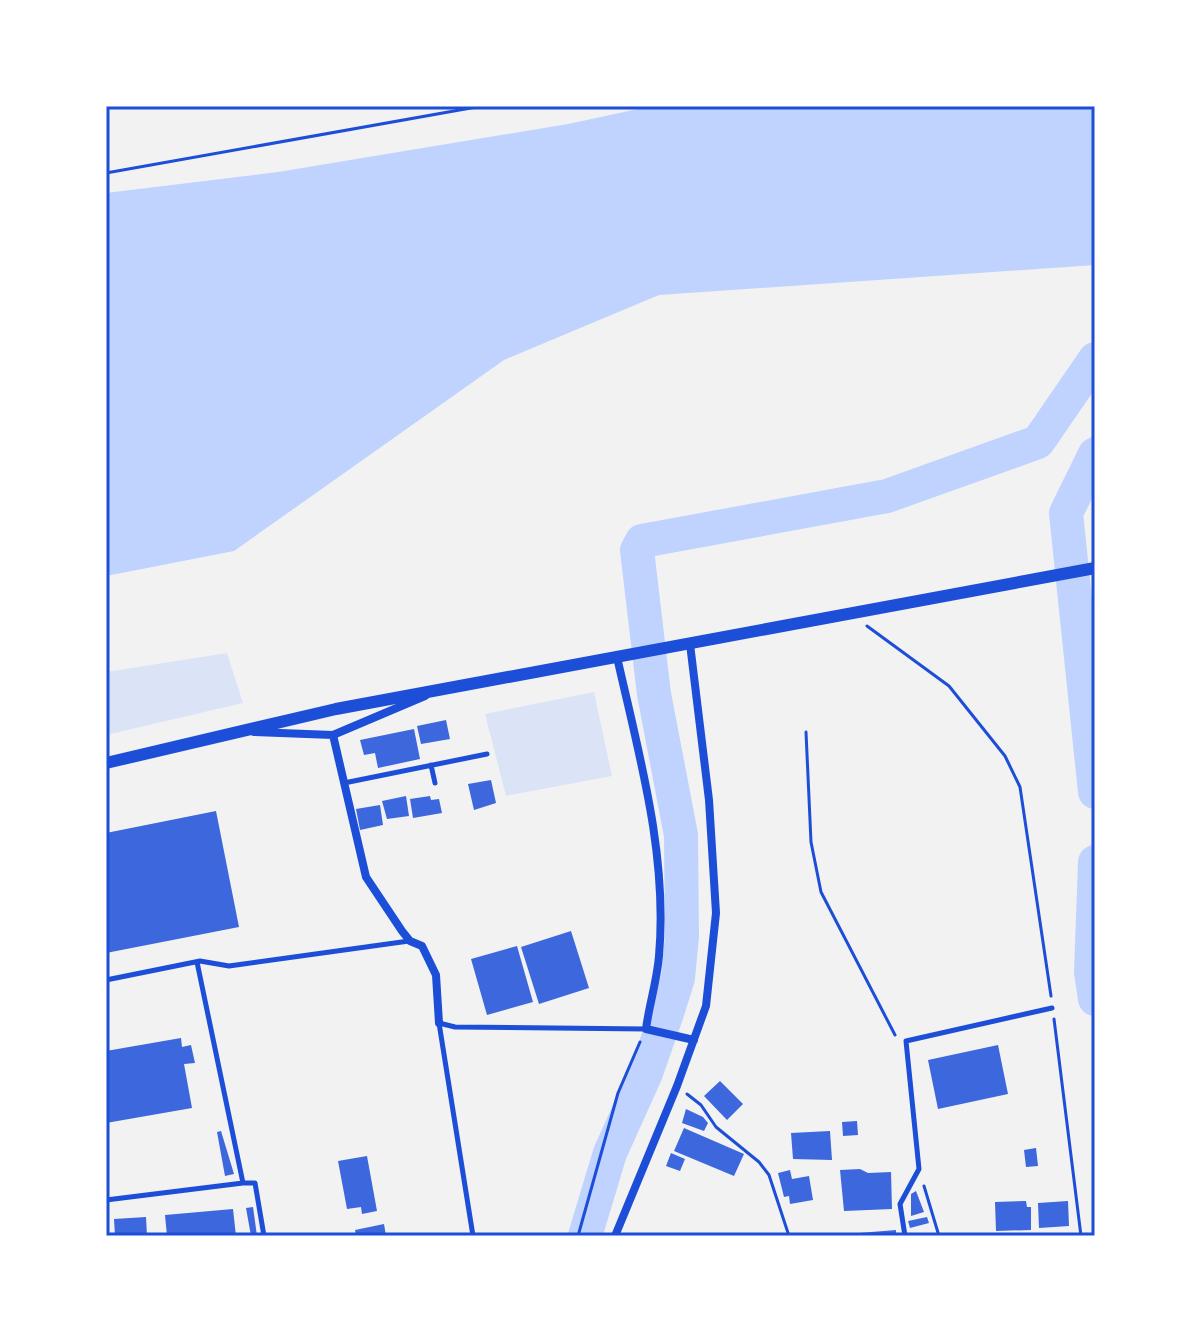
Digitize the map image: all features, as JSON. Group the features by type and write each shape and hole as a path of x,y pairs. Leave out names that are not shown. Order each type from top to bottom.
{"street":[{"path":"106,763 439,690 1095,568"},
{"path":"615,1236 677,1086 706,1006 716,913 709,800 690,644"},
{"path":"617,657 652,815 658,872 659,957 646,1029 694,1040"},
{"path":"241,731 333,735 439,690"},
{"path":"333,735 366,877 410,941 422,946 436,975 439,1023"}],"lane":[{"path":"344,783 487,754"},
{"path":"431,765 435,783"},
{"path":"106,980 197,962 238,965 410,941"},
{"path":"197,962 243,1183"},
{"path":"905,1236 900,1204 919,1169 906,1041 1052,1008"},
{"path":"473,1236 439,1023 455,1027 646,1029"},
{"path":"106,1200 255,1183 264,1236"}],"path":[{"path":"106,173 482,106"},
{"path":"852,614 949,686 1005,756 1020,787 1081,1236"},
{"path":"806,732 811,842 821,892 897,1038"},
{"path":"578,1236 618,1093 646,1029"},
{"path":"677,1086 701,1105 716,1127 759,1162 769,1175 789,1236"},
{"path":"919,1169 939,1236"}],"shaded area":[{"path":"227,653 243,703 106,735 106,672"},
{"path":"594,692 612,776 506,796 485,714"}],"water":[{"path":"652,106 1095,106 1095,265 659,295 504,360 234,551 106,576 106,193 278,172 568,124"}],"building":[{"path":"446,720 450,739 421,744 417,726"},
{"path":"414,729 420,759 378,768 375,753 364,755 360,740"},
{"path":"491,780 496,803 474,810 468,784"},
{"path":"406,796 409,816 387,819 382,801"},
{"path":"430,796 431,800 439,799 442,813 413,818 410,799"},
{"path":"380,805 383,825 360,830 356,809"},
{"path":"216,811 239,927 106,953 106,833"},
{"path":"571,931 589,988 539,1004 521,947"},
{"path":"517,946 533,1002 487,1015 471,959"},
{"path":"181,1038 182,1047 191,1045 195,1063 184,1064 192,1108 106,1123 106,1051"},
{"path":"998,1045 1008,1094 938,1109 928,1060"},
{"path":"720,1081 743,1104 727,1120 704,1096"},
{"path":"686,1109 708,1123 704,1131 682,1123"},
{"path":"857,1121 858,1135 843,1136 842,1122"},
{"path":"684,1128 744,1154 734,1176 674,1151"},
{"path":"221,1131 234,1174 225,1176 217,1132"},
{"path":"830,1131 832,1160 793,1159 791,1133"},
{"path":"1036,1148 1038,1166 1026,1167 1024,1150"},
{"path":"671,1153 685,1159 680,1171 666,1166"},
{"path":"367,1156 377,1211 362,1214 361,1207 347,1209 338,1161"},
{"path":"860,1169 868,1173 891,1172 892,1209 844,1211 840,1170"},
{"path":"790,1170 792,1179 809,1176 813,1200 790,1204 789,1196 784,1197 778,1173"},
{"path":"916,1191 924,1212 911,1216 911,1194"},
{"path":"1026,1201 1027,1207 1031,1207 1031,1230 996,1231 995,1202"},
{"path":"1068,1201 1069,1226 1039,1228 1038,1203"},
{"path":"253,1207 257,1236 251,1236 246,1208"},
{"path":"233,1209 236,1236 167,1236 165,1215"},
{"path":"146,1217 147,1236 115,1236 114,1219"},
{"path":"927,1217 929,1223 910,1228 908,1221"},
{"path":"384,1224 386,1236 356,1236 355,1230"},
{"path":"896,1230 896,1236 859,1236 859,1233"}],"waterway":[{"path":"585,1236 610,1153 646,1073 668,1010 678,978 682,936 681,835 654,694 637,550 642,541 887,496 1038,442 1095,359"},
{"path":"1095,454 1066,513 1095,792"},
{"path":"1095,862 1091,972 1095,999"}]}
